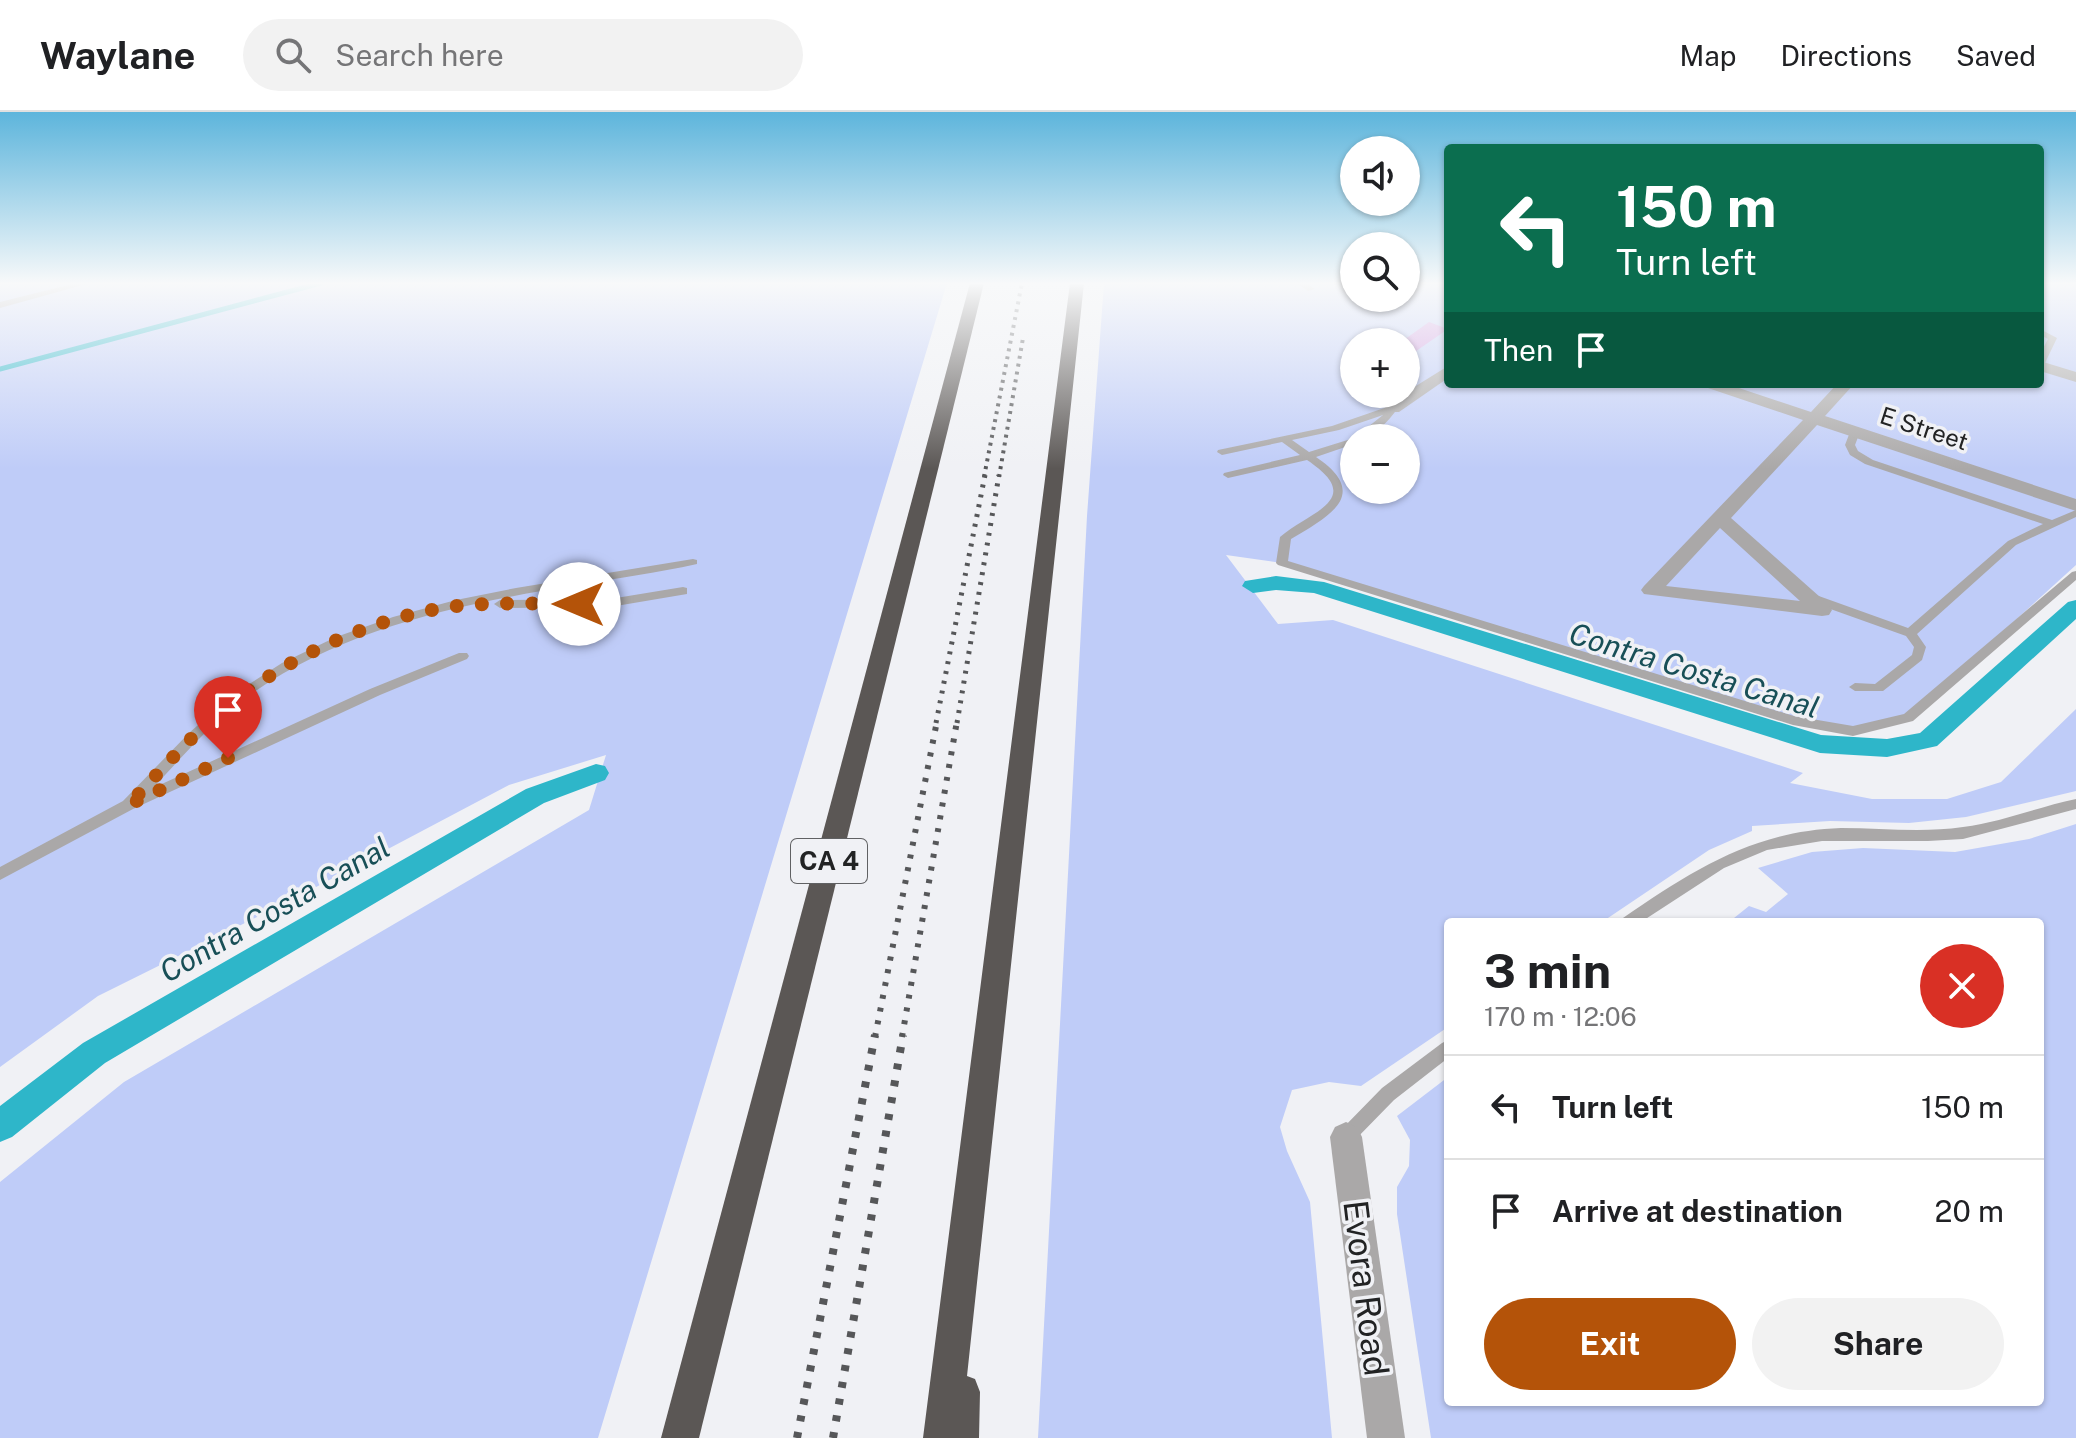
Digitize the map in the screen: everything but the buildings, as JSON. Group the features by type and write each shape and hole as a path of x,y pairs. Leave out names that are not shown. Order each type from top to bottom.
{"highway":[{"name":"CA 4","path":"680,1438 961,345"},
{"path":"942,1438 1070,345"},
{"path":"960,1438 971,1186"}],"street":[{"path":"2044,366 2076,377"},
{"path":"1420,390 1444,374"},
{"name":"E Street","path":"1723,388 2076,505"},
{"path":"1720,518 1822,610 1651,590 1842,388"},
{"name":"Evora Road","path":"1346,1137 1386,1438"}],"lane":[{"path":"1379,424 1393,408"},
{"path":"1222,452 1335,428 1393,408"},
{"path":"1855,432 1850,445 1854,453 1869,462 2052,524"},
{"path":"1285,440 1331,473 1339,486 1339,493 1326,512 1286,537 1282,563 1793,720 1853,731 1908,718 2076,574"},
{"path":"1228,475 1340,446"},
{"path":"1910,633 2012,543 2076,513"},
{"path":"128,805 237,698 280,670 366,630 455,606 693,562"},
{"path":"455,606 610,603 683,591"},
{"path":"1807,596 1910,633 1920,647 1918,657 1878,688 1855,687"},
{"path":"0,874 128,805 363,697 463,656"},
{"path":"1635,918 1712,864 1769,843 1823,835 1921,837 1963,833 1999,827 2076,804"},
{"path":"1346,1137 1388,1094 1444,1051"}],"shaded area":[{"path":"0,345 928,345 598,1438 0,1438 0,1182 124,1082 589,810 606,755 509,785 301,895 98,996 0,1067"},
{"path":"1099,345 1340,345 1340,408 1420,408 1420,345 1444,345 1444,388 2044,388 2044,345 2076,345 2076,565 1908,718 1853,731 1793,720 1282,563 1226,555 1278,624 1333,620 1803,773 1790,783 1872,799 1947,799 2001,782 2076,709 2076,791 1966,817 1909,823 1830,821 1752,826 1752,831 1709,850 1608,918 1444,918 1444,1030 1361,1086 1329,1082 1292,1090 1280,1127 1287,1151 1310,1202 1332,1438 1038,1438 1087,516"},
{"path":"2076,824 2076,1438 1431,1438 1397,1214 1397,1187 1409,1166 1410,1140 1397,1116 1444,1080 1444,1406 2044,1406 2044,918 1734,918 1749,906 1766,912 1788,894 1758,868 1812,852 1863,848 1955,852 2029,839"}],"waterway":[{"path":"0,369 90,345"},
{"name":"Contra Costa Canal","path":"1253,586 1276,583 1316,587 1820,744 1887,748 1928,740 2076,607"},
{"name":"Contra Costa Canal","path":"0,1126 94,1053 535,796 596,773"}],"railway":[{"path":"984,477 1010,345"},
{"path":"999,477 1022,345"},
{"path":"936,723 985,475"},
{"path":"957,723 999,475"},
{"path":"875,1037 937,721"},
{"path":"902,1037 957,721"},
{"path":"797,1438 875,1035"},
{"path":"833,1438 903,1035"}],"route":[{"path":"228,758 128,805 237,698 280,670 323,648 413,615 455,606 579,604"}]}
